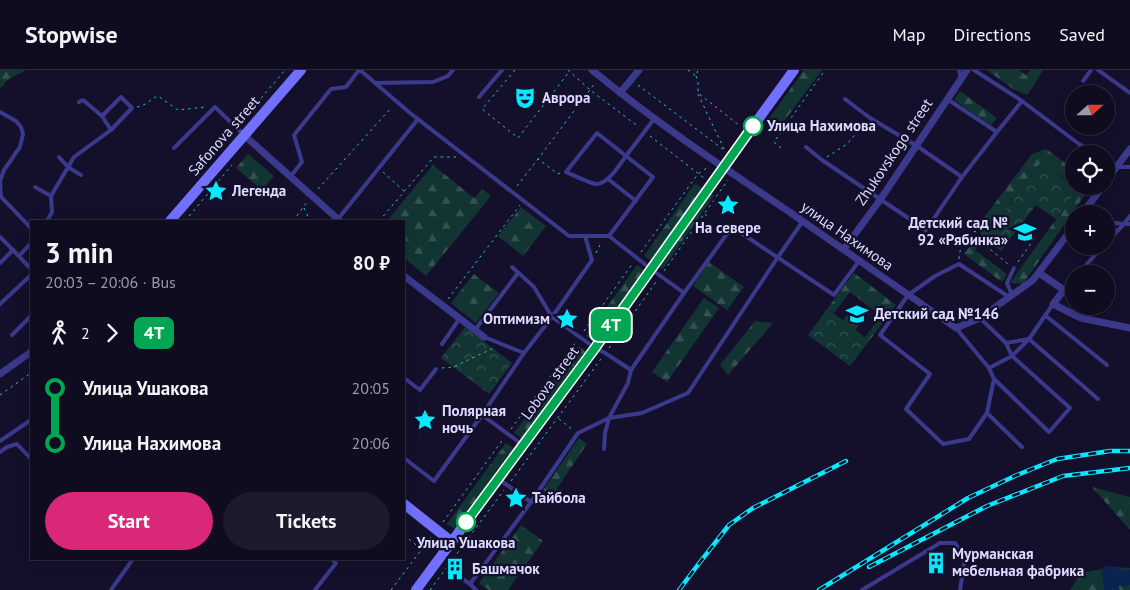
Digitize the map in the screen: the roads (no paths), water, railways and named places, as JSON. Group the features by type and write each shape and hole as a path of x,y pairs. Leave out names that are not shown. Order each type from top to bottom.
{"street":[{"name":"Safonova street","path":"171,220 302,70"},
{"name":"улица Нахимова","path":"592,70 654,119 956,328"},
{"path":"620,93 639,70"},
{"name":"Lobova street","path":"416,590 595,348 711,184 719,165 794,70"},
{"name":"Zhukovskogo street","path":"844,249 880,200 967,70"},
{"path":"245,136 339,220"},
{"path":"1116,167 1130,149"},
{"path":"956,328 980,318 1033,280 1065,238"},
{"path":"1039,272 1064,290 1053,304 1081,318 1130,328"},
{"path":"405,277 484,337"},
{"path":"0,374 30,353"},
{"path":"405,505 452,542"}],"lane":[{"path":"290,177 302,162 294,135 331,89 346,87 359,70 418,120 569,236 608,236 684,293"},
{"path":"375,84 433,82 448,76 453,70"},
{"path":"479,96 502,70"},
{"path":"959,70 961,79"},
{"path":"974,70 1022,101 1081,145"},
{"path":"1083,81 1091,70"},
{"path":"1098,70 1130,93"},
{"path":"48,220 52,212 51,196 74,157 111,130 132,108 121,97 102,116"},
{"path":"845,99 870,118 962,177"},
{"path":"947,99 997,132"},
{"path":"79,102 83,100 102,116 111,130"},
{"path":"806,147 822,160 926,230 962,177 1022,101"},
{"path":"174,148 215,106 245,136"},
{"path":"0,112 16,121 21,126 23,134 20,147 4,170 0,181 1,197 30,227"},
{"path":"608,236 653,177 626,156 597,133 566,172 596,184 608,179 626,156 645,132 654,119"},
{"path":"339,220 418,120"},
{"path":"58,157 68,167 81,175"},
{"path":"1116,167 1130,167"},
{"path":"608,179 636,201"},
{"path":"35,187 51,196"},
{"path":"1115,234 1130,216"},
{"path":"470,584 531,502 578,433 609,418 642,412 688,393 803,221"},
{"path":"1115,223 1130,224"},
{"path":"604,449 605,433 609,418 628,383 631,370 732,226 834,295 859,261"},
{"path":"405,461 434,482 592,260 585,236"},
{"path":"0,237 30,268"},
{"path":"19,256 30,244"},
{"path":"0,263 13,250"},
{"path":"1086,265 1096,255"},
{"path":"994,379 987,413 969,439 943,444 906,409 930,374 880,335 908,295 935,276 959,264 1010,296"},
{"path":"512,267 534,287 552,317 595,348 631,370"},
{"path":"1010,296 1007,283 1014,268"},
{"path":"475,330 518,273"},
{"path":"0,304 30,276"},
{"path":"989,368 1012,356 1029,339 1053,304"},
{"path":"1046,316 1107,365"},
{"path":"12,335 30,317"},
{"path":"442,344 460,318"},
{"path":"956,328 989,368 994,379 1049,432 1070,408 1012,356 1006,343 980,318"},
{"path":"484,337 524,353"},
{"path":"1006,343 1029,339"},
{"path":"1029,339 1098,399"},
{"path":"405,379 420,390 436,369"},
{"path":"987,413 1022,447"},
{"path":"482,415 523,445"},
{"path":"0,441 30,421"},
{"path":"0,452 6,447 17,444 30,458"},
{"path":"498,479 531,502"},
{"path":"862,590 940,544 955,543 965,558 960,590"},
{"path":"111,590 132,560"},
{"path":"315,590 336,563 332,560"},
{"path":"455,574 476,590"}],"waterway":[{"path":"1112,590 1109,573 1123,579 1130,577"}],"railway":[{"path":"819,590 968,498 1017,475 1057,459 1110,451 1130,451"},
{"path":"679,590 729,525 753,508 846,461"},
{"path":"869,567 987,506 1063,476 1130,468"}],"place":[{"name":"Аврора","path":"525,98"},
{"name":"Улица Нахимова","path":"753,126"},
{"name":"Легенда","path":"216,191"},
{"name":"На севере","path":"728,205"},
{"name":"Детский сад № 92 «Рябинка»","path":"1025,232"},
{"name":"Детский сад №146","path":"857,314"},
{"name":"Оптимизм","path":"567,319"},
{"name":"Полярная ночь","path":"425,420"},
{"name":"Тайбола","path":"516,498"},
{"name":"Улица Ушакова","path":"466,522"},
{"name":"Мурманская мебельная фабрика","path":"936,563"},
{"name":"Башмачок","path":"455,569"}]}
